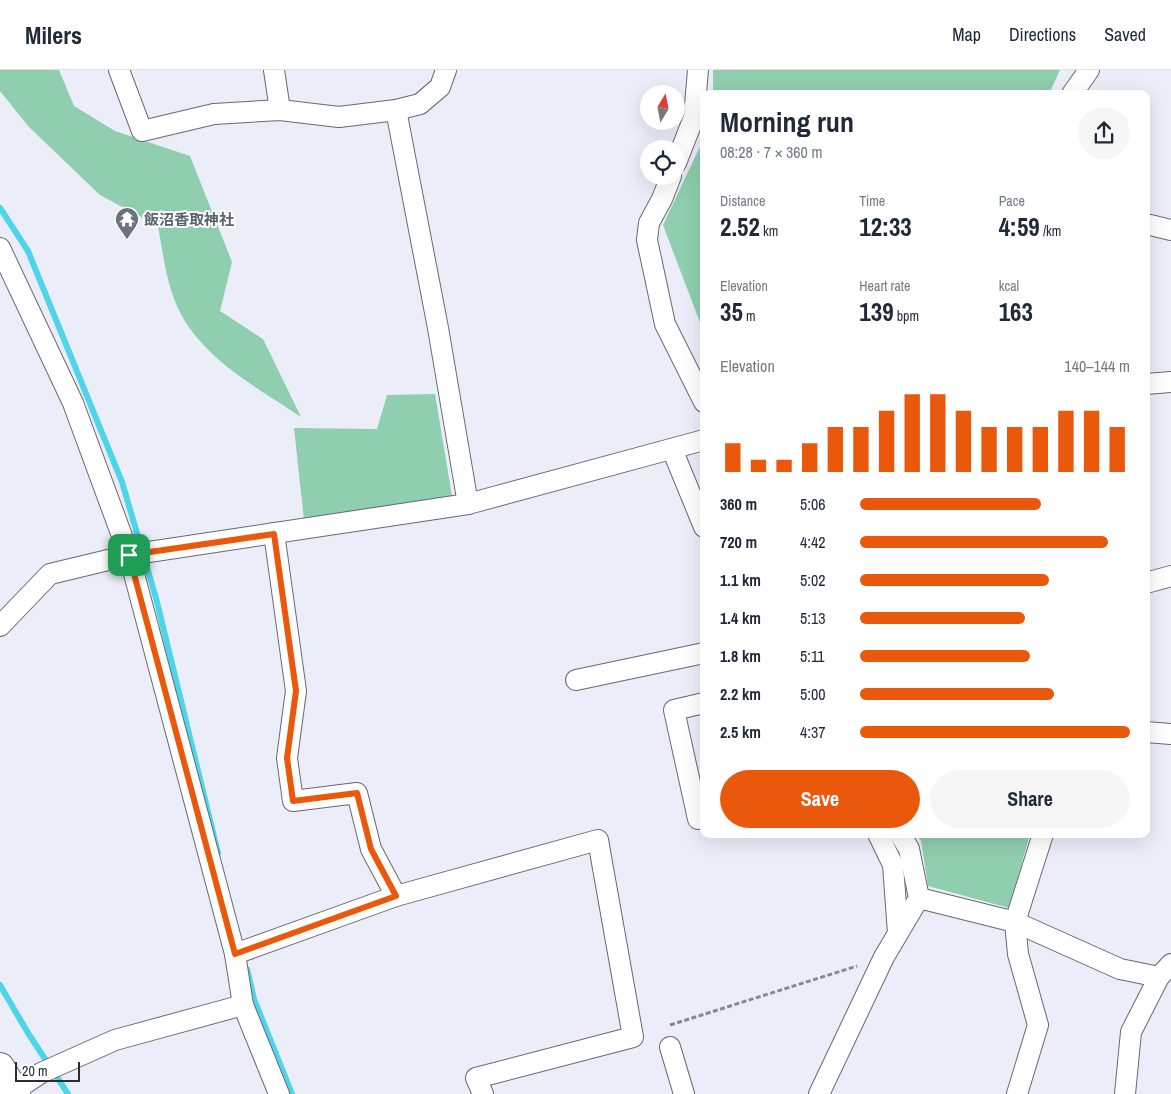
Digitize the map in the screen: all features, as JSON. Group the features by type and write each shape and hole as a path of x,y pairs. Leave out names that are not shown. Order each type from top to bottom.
{"main road":[{"path":"0,1067 15,1092"}],"street":[{"path":"119,70 142,131 214,114 280,110 339,117 396,110 420,104 440,87 446,70"},
{"path":"274,70 280,110"},
{"path":"685,140 694,117 698,70"},
{"path":"1075,90 1089,70"},
{"path":"396,110 438,328 468,504"},
{"path":"667,185 649,222 647,240 665,324 700,394"},
{"path":"1150,225 1171,230"},
{"path":"0,248 73,403 129,555 235,954 243,1005 279,1094"},
{"path":"1150,384 1171,382"},
{"path":"0,626 50,574 129,555 468,504 700,441"},
{"path":"672,448 700,517"},
{"path":"274,534 296,691 287,758 293,801 357,793 371,849 396,896"},
{"path":"1150,582 1171,576"},
{"path":"576,680 700,654"},
{"path":"700,704 674,710 698,819 700,819"},
{"path":"1150,732 1171,734"},
{"path":"880,838 893,865 898,933"},
{"path":"819,1094 884,957 919,898 909,849 902,838"},
{"path":"1017,1094 1038,1025 1018,954 1015,922 1042,838"},
{"path":"235,954 396,896 598,840 633,1036 476,1078 483,1094"},
{"path":"919,898 1015,922 1120,969 1165,971 1131,1032 1125,1094"},
{"path":"15,1092 41,1073 115,1040 243,1005"},
{"path":"670,1047 684,1094"}],"path":[{"path":"633,1036 884,957"}],"green space":[{"path":"0,70 59,70 74,106 115,131 190,156 232,262 220,311 263,339 301,417 225,365 193,333 181,314 172,293 158,226 100,195 29,127 0,91"},
{"path":"713,70 1060,70 1051,90 713,90"},
{"path":"700,146 700,322 663,225 682,185 685,185 685,178"},
{"path":"435,394 452,496 304,520 294,428 377,429 387,395"},
{"path":"919,838 1029,838 1009,908 928,886 921,841"}],"waterway":[{"path":"0,208 28,251 122,482 156,598 218,853"},
{"path":"247,969 254,999 292,1094"},
{"path":"0,985 28,1033 68,1094"}],"place":[{"name":"飯沼香取神社","path":"127,240"}],"route":[{"path":"274,534 296,691 287,758 293,801 357,793 371,849 396,896 235,954 129,555 274,534"}]}
